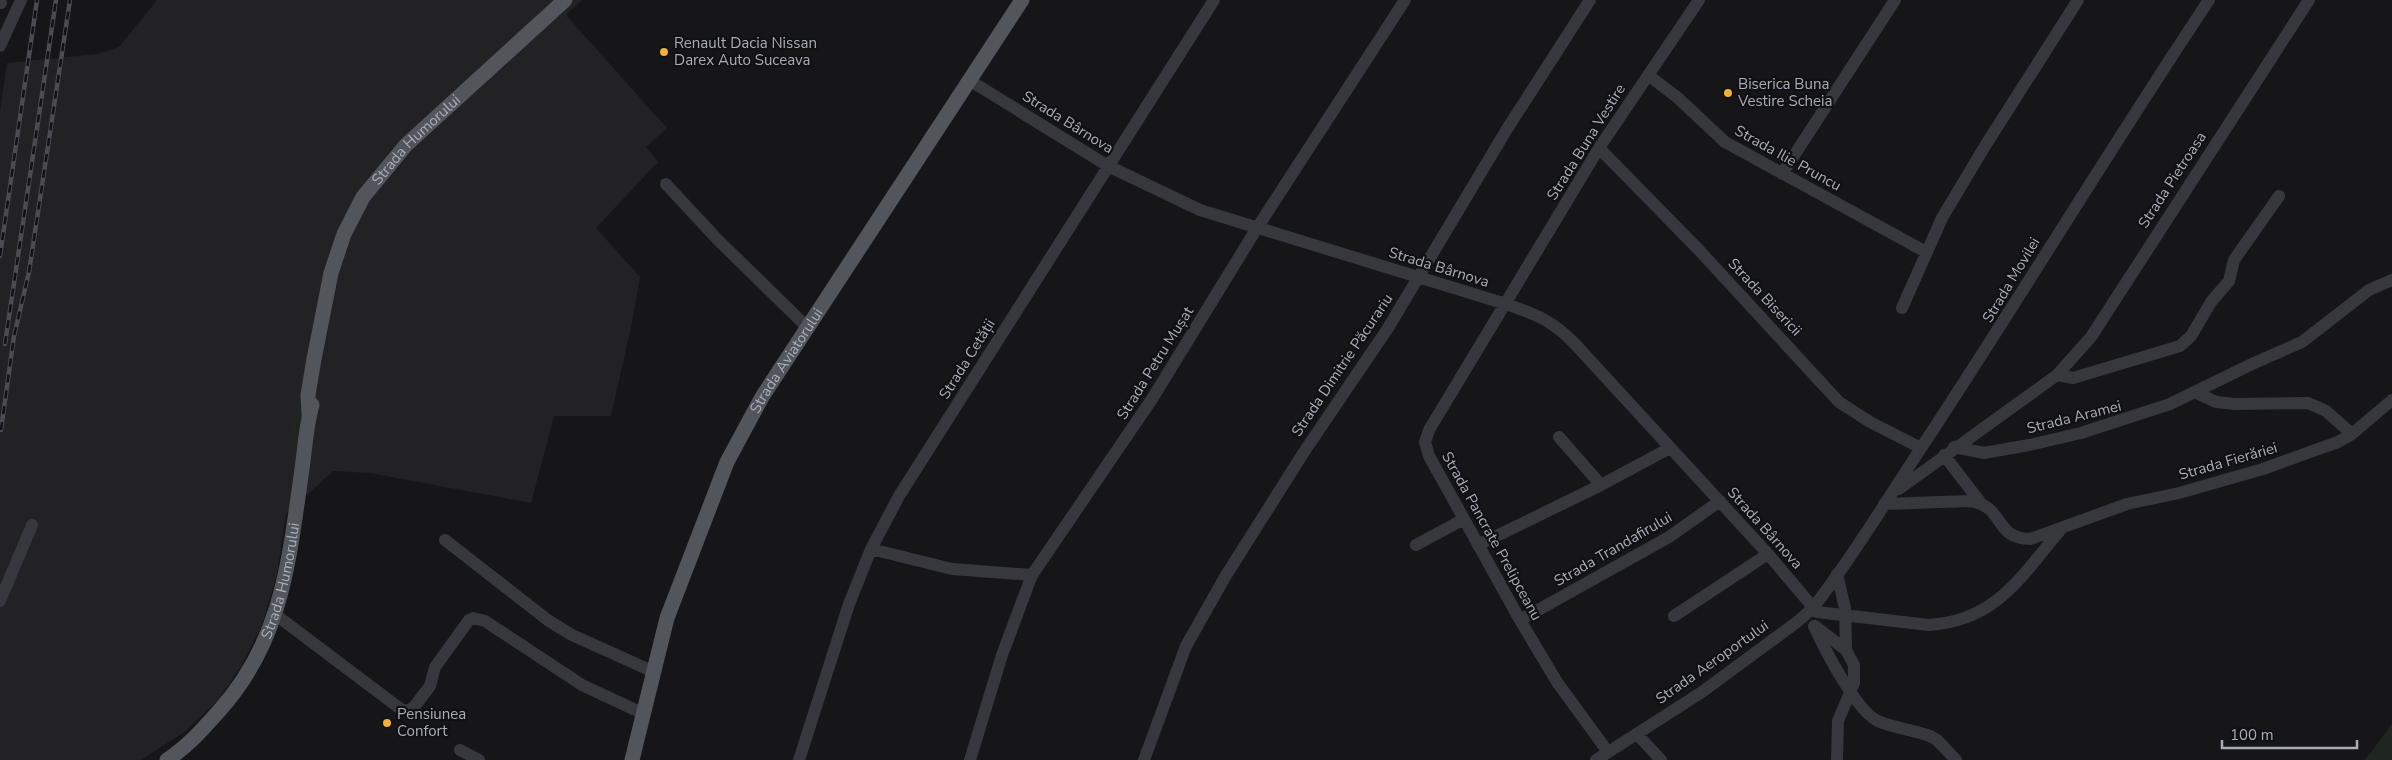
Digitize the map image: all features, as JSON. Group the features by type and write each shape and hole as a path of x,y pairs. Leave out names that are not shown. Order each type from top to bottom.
{"main road":[{"name":"Strada Humorului","path":"167,760 191,742 225,704 253,667 276,615 287,574 309,414 308,395 318,332 323,317 331,273 344,234 363,197 378,176 406,145 565,0"},
{"name":"Strada Aviatorului","path":"632,760 652,671 667,618 727,462 749,420 1022,0"},
{"name":"Strada Humorului","path":"154,760 202,728"}],"street":[{"path":"0,46 21,0"},
{"name":"Strada Cetății","path":"799,760 848,604 871,549 899,496 1214,0"},
{"name":"Strada Petru Mușat","path":"970,760 1002,654 1032,575 1152,399 1258,228 1405,0"},
{"name":"Strada Dimitrie Păcurariu","path":"1144,760 1171,682 1186,646 1205,611 1258,522 1372,352 1507,129 1590,0"},
{"name":"Strada Buna Vestire","path":"1506,304 1599,148 1699,0"},
{"path":"1782,174 1895,0"},
{"path":"1902,308 1942,218 1985,146 2078,0"},
{"name":"Strada Movilei","path":"1836,574 1884,504 1893,494 1921,448 1996,336 2069,217 2209,0"},
{"name":"Strada Pietroasa","path":"1893,494 1949,451 2057,375 2091,337 2309,0"},
{"name":"Strada Ilie Pruncu","path":"1648,75 1678,98 1725,142 1926,252"},
{"name":"Strada Bârnova","path":"969,80 1108,166 1200,210 1506,304 1548,320 1559,328 1768,554 1809,612"},
{"name":"Strada Bisericii","path":"1599,148 1698,249 1839,402 1870,422 1921,448"},
{"path":"666,184 717,239 808,328"},
{"path":"2057,375 2073,378 2180,346 2190,336 2211,302 2229,281 2234,260 2279,196"},
{"name":"Strada Aramei","path":"1949,451 1984,453 2064,437 2135,417 2197,393 2252,364 2302,342 2369,290 2392,280"},
{"name":"Strada Pancrate Prelipceanu","path":"1506,304 1426,437 1425,442 1429,456 1520,620 1557,682 1608,752"},
{"path":"2197,393 2216,402 2235,404 2308,402 2326,411 2352,434"},
{"name":"Strada Fierăriei","path":"2062,528 2127,504 2263,469 2338,442 2352,434 2392,400"},
{"path":"1559,437 1601,485"},
{"path":"1478,545 1601,485 1670,448"},
{"path":"1949,451 1980,502"},
{"name":"Strada Trandafirului","path":"1520,620 1669,537 1720,502"},
{"path":"1884,504 1980,502 1989,507 2010,534 2020,539 2030,539 2062,528"},
{"path":"1416,545 1464,519"},
{"path":"0,601 3,590 32,525"},
{"path":"1956,760 1938,740 1872,717 1851,691 1829,655 1809,612 1929,625 1946,624 1976,615 1992,606 2012,587 2062,528"},
{"path":"445,540 549,621 572,635 652,671"},
{"path":"871,549 952,569 1032,575"},
{"path":"1674,616 1768,554"},
{"path":"1836,574 1846,615 1846,650"},
{"name":"Strada Aeroportului","path":"1596,760 1702,692 1809,612 1836,574"},
{"path":"276,615 402,710 408,711 414,707 430,686 435,667 469,620 473,618 485,621 582,686 642,713"},
{"path":"1814,626 1846,650 1854,665 1854,683 1841,709 1838,721 1837,760"},
{"path":"1637,734 1660,760"},
{"path":"460,750 479,760"}],"shaded area":[{"path":"157,0 582,0 566,15 667,128 646,147 658,162 596,228 640,277 632,323 611,416 554,416 531,503 370,473 333,471 286,514 277,574 262,625 241,667 218,700 186,731 141,760 0,760 0,111 7,63 98,54 119,47"},
{"path":"300,393 303,395 295,445 290,442 290,437"},
{"path":"2392,724 2392,760 2365,760"}],"railway":[{"path":"0,256 37,0"},
{"path":"5,344 56,0"},
{"path":"1,430 14,336 29,272 70,0"}],"place":[{"name":"Renault Dacia Nissan Darex Auto Suceava","path":"664,52"},
{"name":"Biserica Buna Vestire Scheia","path":"1728,93"},
{"name":"Pensiunea Confort","path":"387,723"}]}
